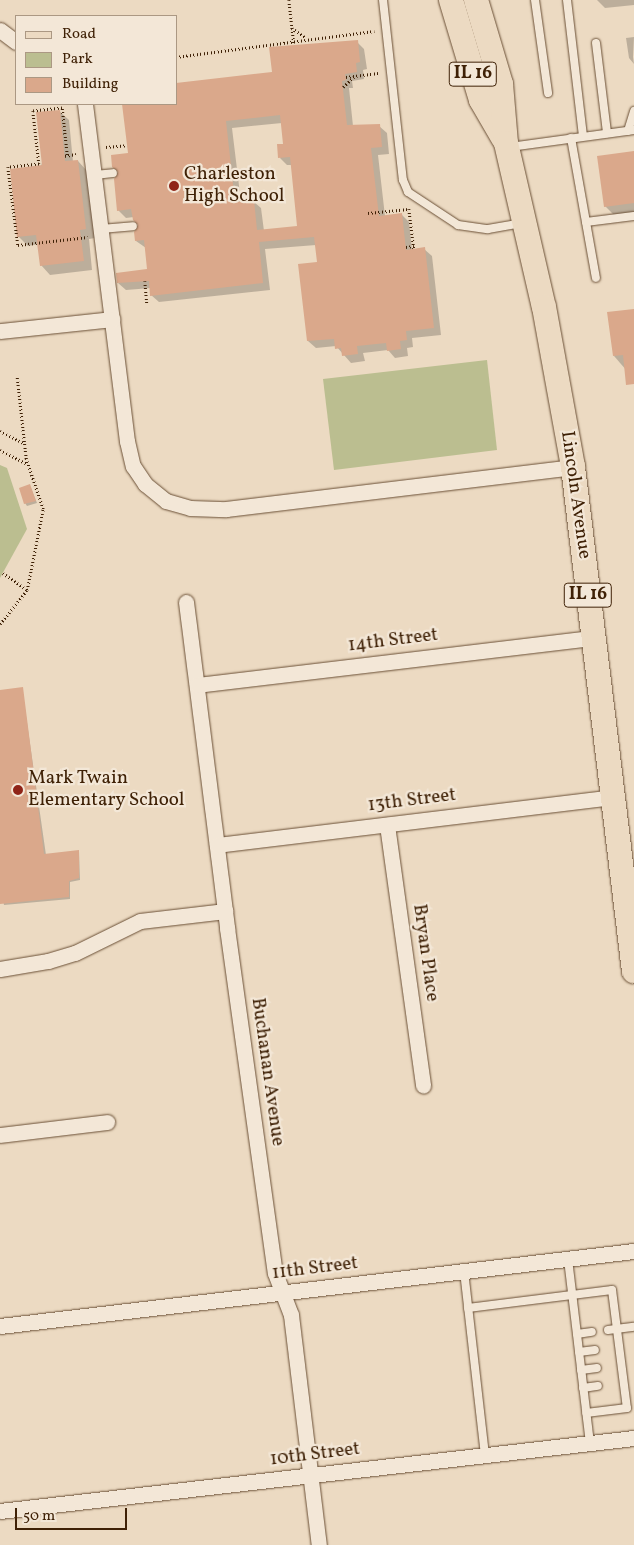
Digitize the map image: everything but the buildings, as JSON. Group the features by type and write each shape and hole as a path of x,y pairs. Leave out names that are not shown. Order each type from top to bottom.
{"main road":[{"name":"Lincoln Avenue","path":"450,0 481,100 507,145"},
{"name":"Lincoln Avenue","path":"476,0 502,84 507,145 526,222 573,467 632,941 634,971"}],"street":[{"path":"0,30 15,41"},
{"path":"85,105 95,175 97,233 112,319 127,441 134,466 145,484 166,501 190,508 226,509 573,467"},
{"path":"0,331 112,319"},
{"name":"Buchanan Avenue","path":"186,602 225,911 275,1274 291,1315 319,1545"},
{"name":"14th Street","path":"197,685 594,638"},
{"name":"13th Street","path":"217,845 613,798"},
{"name":"Bryan Place","path":"387,825 423,1086"},
{"path":"0,969 48,962 75,953 140,921 225,911"},
{"path":"0,1135 107,1122"},
{"name":"11th Street","path":"0,1326 634,1251"},
{"name":"10th Street","path":"0,1511 634,1438"}],"lane":[{"path":"535,0 548,93"},
{"path":"568,0 583,136"},
{"path":"383,1 404,180 408,192 458,225 488,229 526,222"},
{"path":"596,43 607,133"},
{"path":"507,145 631,130 634,111"},
{"path":"571,138 596,278"},
{"path":"95,175 113,173"},
{"path":"586,222 634,216"},
{"path":"97,233 133,226"},
{"path":"568,1259 590,1443"},
{"path":"464,1271 485,1455"},
{"path":"468,1308 612,1290 619,1347 617,1366 627,1408 586,1413"},
{"path":"608,1330 634,1327"},
{"path":"577,1334 592,1332"},
{"path":"609,1348 619,1347"},
{"path":"579,1352 595,1350"},
{"path":"581,1370 597,1368"},
{"path":"583,1388 598,1386"}],"path":[{"path":"289,0 294,44"},
{"path":"292,28 306,38"},
{"path":"178,57 306,38 374,31"},
{"path":"346,77 379,73"},
{"path":"343,87 355,76"},
{"path":"67,155 62,108 33,112 38,164 8,167 18,245 97,233"},
{"path":"102,148 127,145"},
{"path":"368,214 409,209 414,247 406,247"},
{"path":"145,281 147,303"},
{"path":"0,624 27,590 43,509 28,464 17,377"},
{"path":"0,431 24,443"},
{"path":"0,450 28,464"},
{"path":"3,573 27,590"}],"green space":[{"path":"487,360 497,450 334,470 323,379"},
{"path":"0,465 7,468 27,529 0,578"}],"place":[{"name":"Charleston High School","path":"174,186"},
{"name":"Mark Twain Elementary School","path":"18,790"}]}
